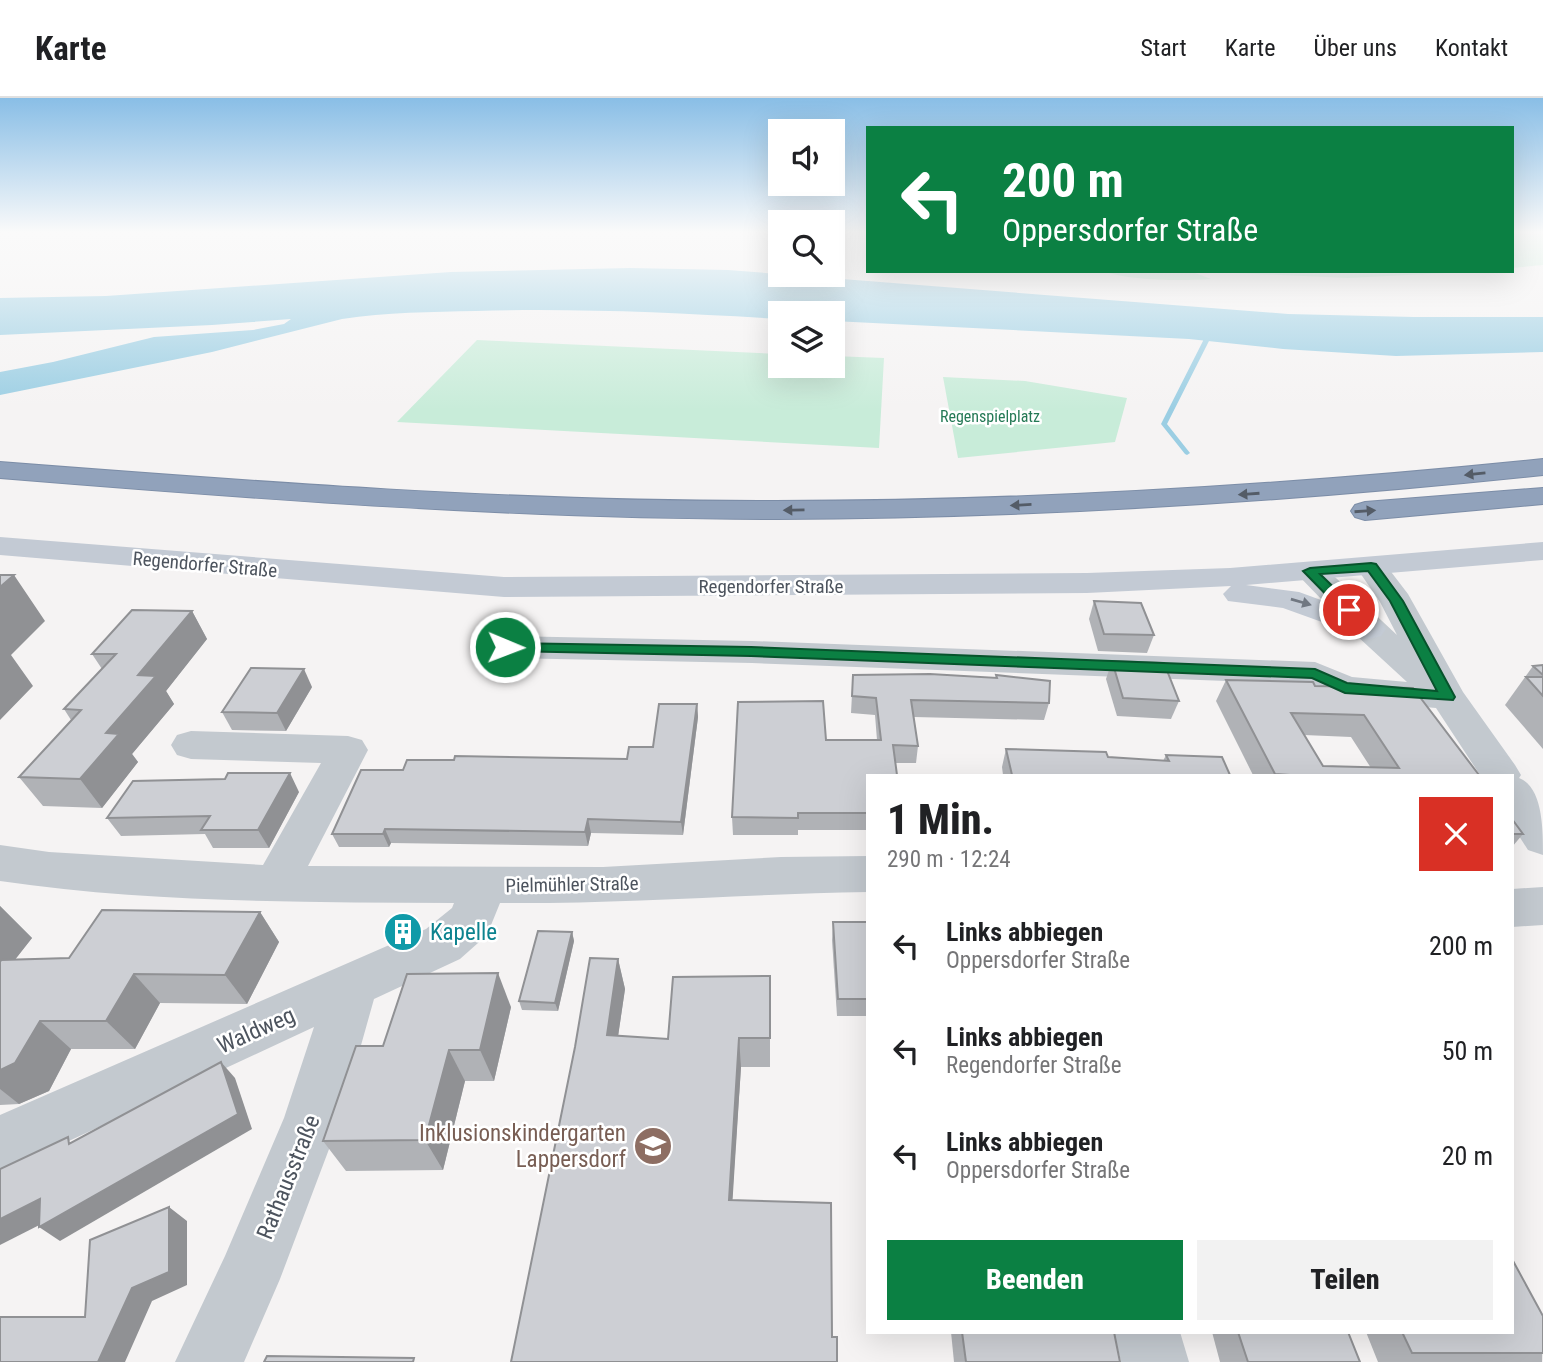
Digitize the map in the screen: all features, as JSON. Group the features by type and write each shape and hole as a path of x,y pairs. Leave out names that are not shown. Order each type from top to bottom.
{"highway":[{"path":"0,470 366,497 578,506 774,510 1011,506 1220,496 1398,483 1543,467"},
{"path":"0,494 355,522 574,531 772,534 1027,530 1179,523 1431,507 1543,496"}],"street":[{"name":"Regendorfer Straße","path":"0,546 504,587 1087,583 1371,567 1543,551"},
{"path":"1371,567 1396,601 1447,697 1500,774"},
{"path":"1310,571 1369,629 1447,697"},
{"path":"1087,583 1288,599 1369,629"},
{"path":"505,647 751,652 1315,673 1345,688 1447,697"},
{"path":"191,745 348,750 276,884"},
{"path":"1514,794 1543,838"},
{"name":"Pielmühler Straße","path":"0,863 50,870 155,878 276,884 603,885 781,875 866,874"},
{"name":"Waldweg","path":"0,1144 443,944 470,921 484,885"},
{"name":"Rathausstraße","path":"209,1362 248,1279 312,1120 352,987"},
{"path":"1148,1334 1155,1362"}],"green space":[{"path":"477,340 768,353 768,378 845,378 845,356 884,358 879,448 397,422"},
{"name":"Regenspielplatz","path":"943,377 1025,381 1127,398 1115,442 958,458"}],"water":[{"path":"164,292 1008,292 1288,314 1543,317 1543,352 1396,356 1283,349 1189,339 845,322 845,301 768,301 768,318 514,310 426,312 342,319 212,352 0,395 0,372 154,337 253,330 284,324 291,319 0,335 0,298"}],"building":[{"path":"0,575 14,575 0,587"},
{"path":"1094,601 1141,603 1154,635 1104,634"},
{"path":"132,610 192,611 138,675 156,676 106,733 119,734 80,779 19,777 81,710 64,709 116,654 92,654"},
{"path":"1112,661 1164,663 1179,701 1123,698"},
{"path":"1543,665 1543,675 1533,666"},
{"path":"251,668 304,669 277,713 222,712"},
{"path":"930,674 997,678 996,675 1050,681 1049,703 911,700 918,746 893,745 897,774 866,774 866,813 798,813 798,818 732,817 738,702 823,701 826,740 881,740 876,698 852,696 853,675"},
{"path":"1526,677 1543,677 1543,696"},
{"path":"1226,680 1313,682 1315,686 1413,688 1478,774 1275,774","holes":["1291,713 1364,715 1399,768 1323,766"]},
{"path":"659,704 697,704 681,822 588,819 585,832 385,829 383,834 332,834 361,770 403,770 407,760 454,760 455,756 627,759 629,747 653,747"},
{"path":"1006,749 1106,752 1108,757 1169,761 1166,755 1222,757 1230,774 1012,774"},
{"path":"228,773 290,773 258,830 201,830 210,816 107,818 133,781 225,779"},
{"path":"1514,822 1523,834 1514,834"},
{"path":"102,910 260,912 225,975 134,974 106,1021 40,1021 15,1063 0,1070 1,960 69,958"},
{"path":"833,922 866,922 866,999 838,999"},
{"path":"538,931 572,932 555,1003 519,1001"},
{"name":"Inklusionskindergarten Lappersdorf","path":"590,958 618,959 607,1035 668,1039 673,977 770,976 770,1038 739,1038 729,1200 831,1203 832,1337 837,1337 837,1362 511,1362 575,1047"},
{"path":"498,973 480,1050 449,1050 425,1140 323,1141 356,1046 383,1046 407,974"},
{"path":"221,1062 238,1114 39,1227 40,1199 0,1219 0,1169 68,1137 69,1144"},
{"path":"169,1207 169,1272 132,1288 98,1362 0,1362 0,1317 85,1317 90,1240"},
{"path":"1514,1263 1543,1316 1543,1353 1412,1353 1403,1334 1514,1334"},
{"path":"962,1334 1114,1334 1120,1362 966,1362"},
{"path":"1239,1334 1349,1334 1360,1362 1248,1362"},
{"path":"267,1356 414,1358 413,1362 264,1362"}],"waterway":[{"path":"1187,453 1164,424 1206,341 1207,329"}],"place":[{"name":"Kapelle","path":"403,932"},
{"name":"Inklusionskindergarten Lappersdorf","path":"653,1146"}],"route":[{"path":"505,647 751,652 1315,673 1345,688 1447,697 1396,601 1371,567 1310,571 1349,610"}]}
